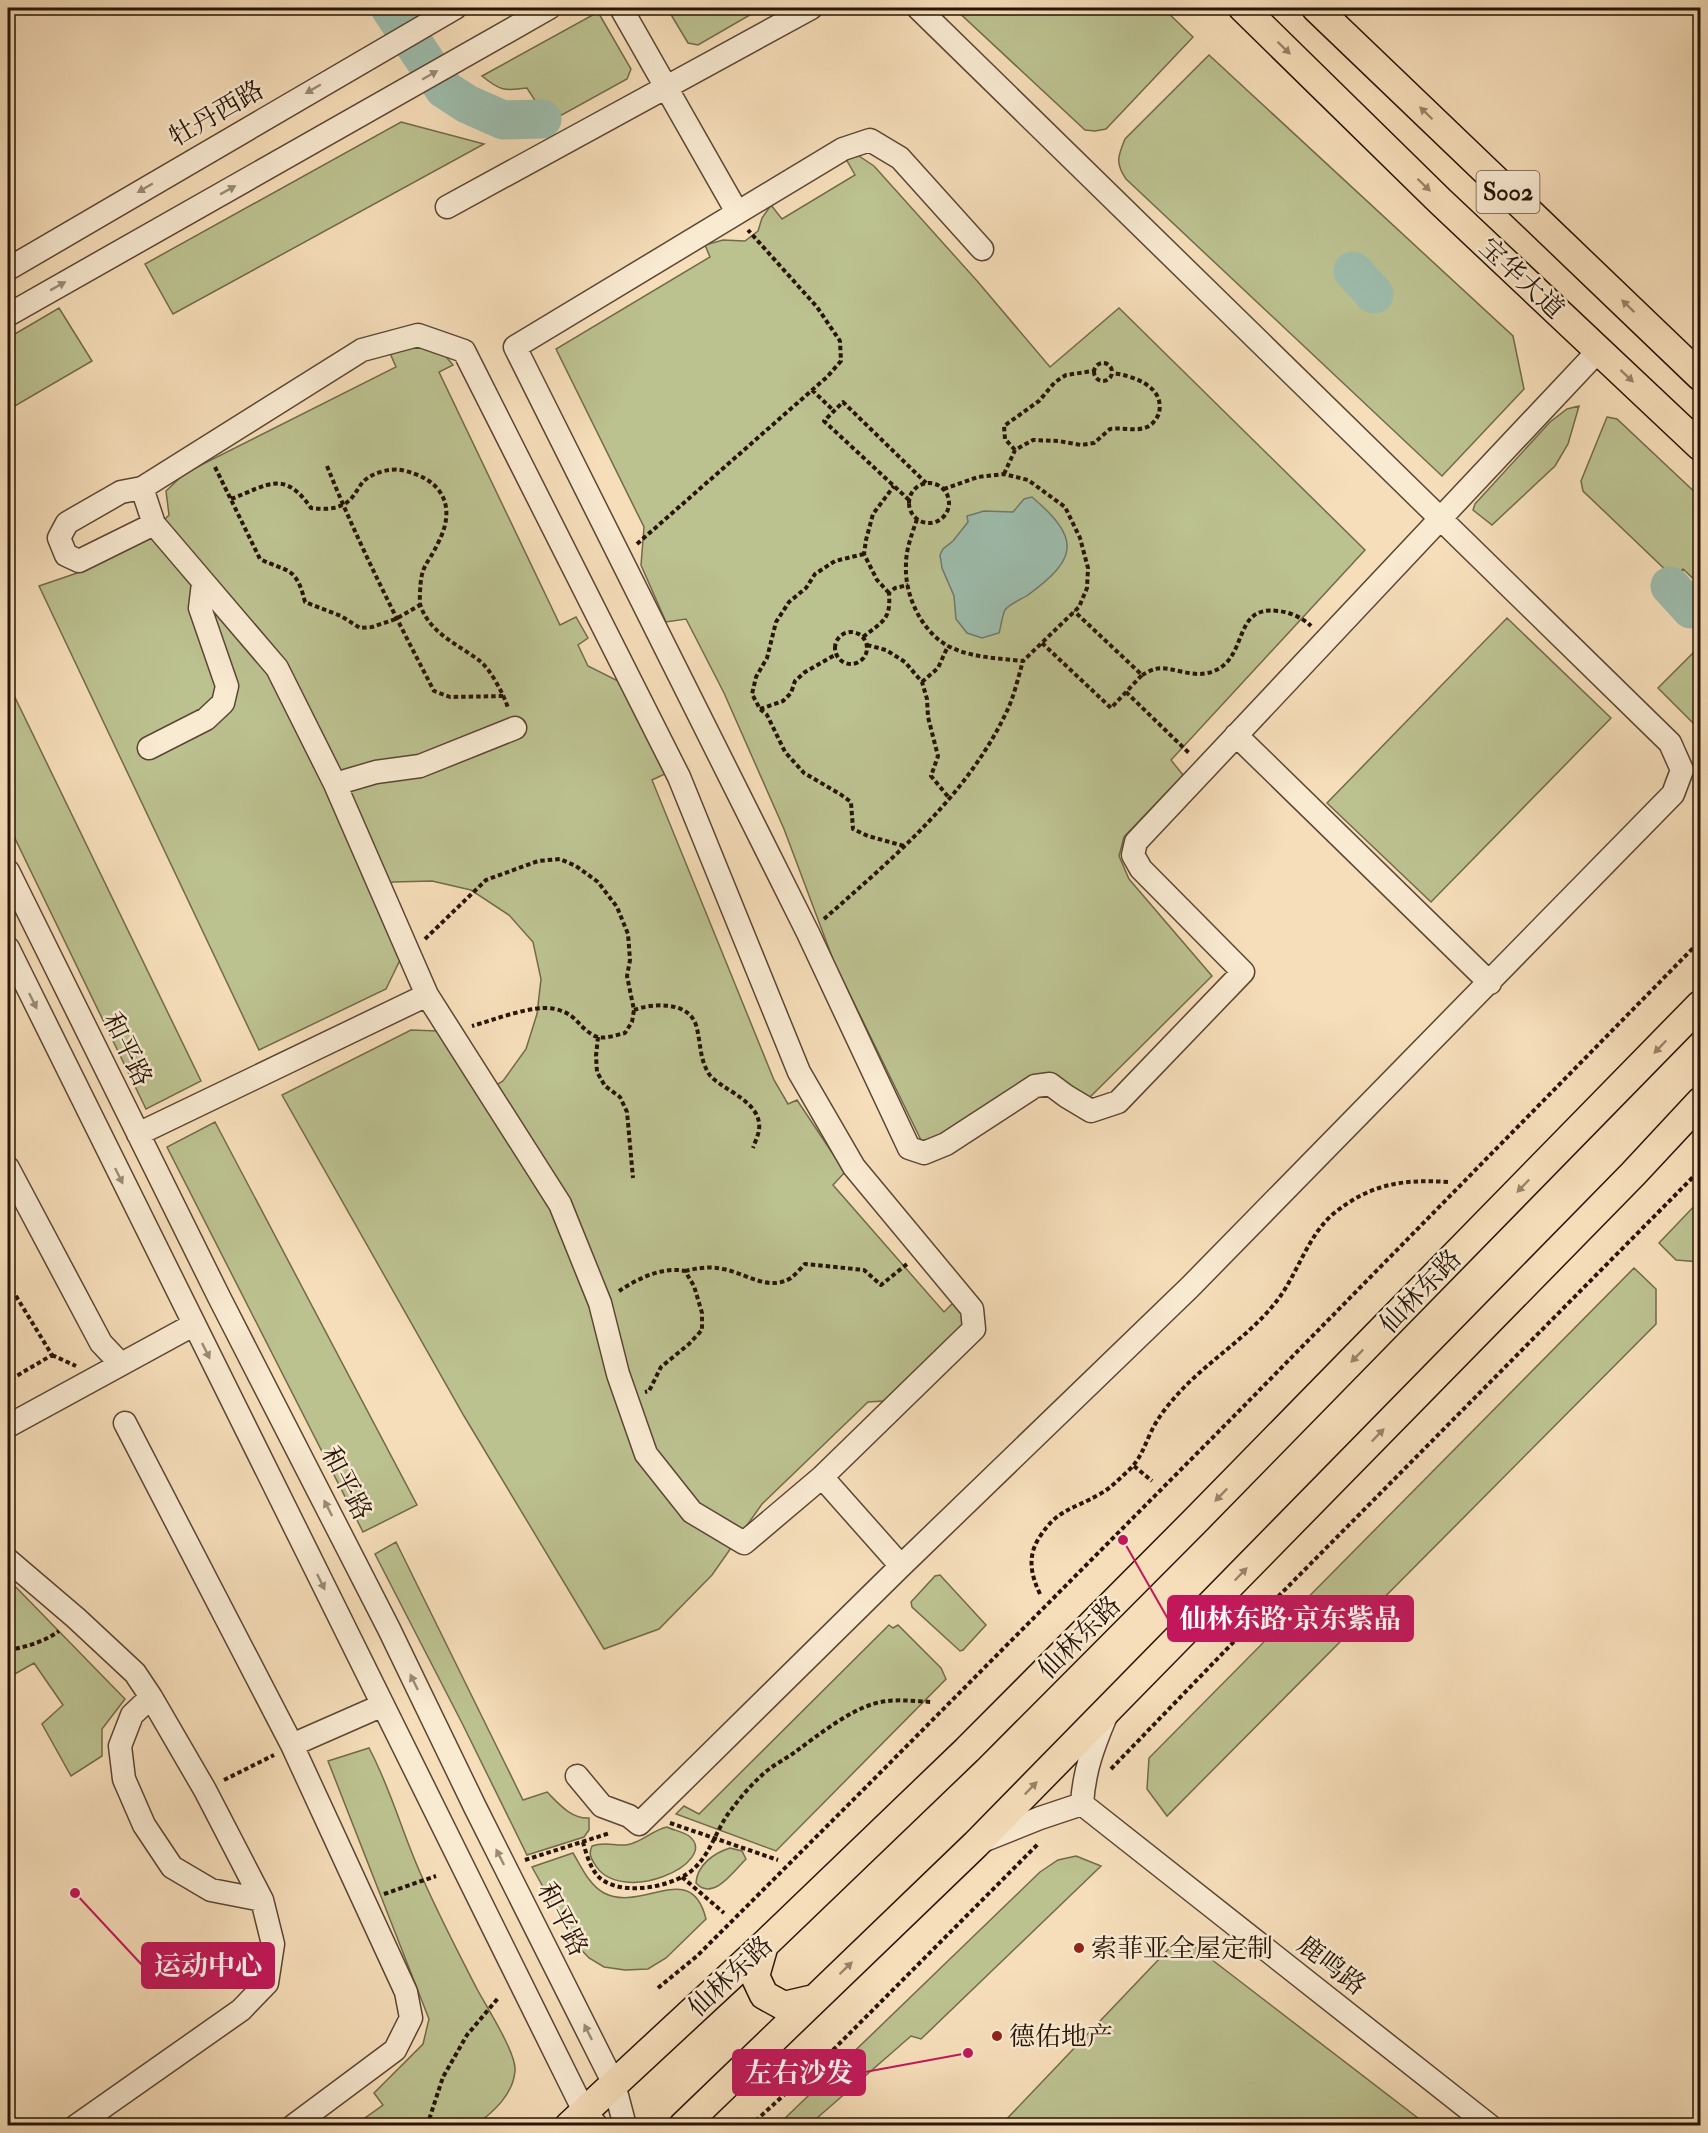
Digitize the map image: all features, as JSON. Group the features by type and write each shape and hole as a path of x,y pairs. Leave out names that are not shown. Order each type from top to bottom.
{"main road":[{"name":"宝华大道","path":"1243,8 1440,201 1701,446"},
{"name":"宝华大道","path":"1316,8 1701,376"},
{"name":"仙林东路","path":"583,2120 614,2084 764,1945 1000,1717 1701,1005"},
{"path":"683,2126 976,1844 1701,1102"},
{"path":"764,1945 755,1977 764,1995 784,2006 814,1999"}],"street":[{"path":"8,315 549,8"},
{"path":"621,8 736,212"},
{"path":"447,207 811,8"},
{"path":"577,1776 602,1806 629,1816 639,1824 901,1566 1190,1287 1673,794 1682,770 1670,743 918,8"},
{"name":"牡丹西路","path":"8,269 452,9"},
{"path":"982,249 900,158 870,140 843,149 515,347 808,933 909,1148 924,1153 946,1144 1035,1086 1050,1084 1091,1111 1118,1102 1243,972 1141,870 1133,855 1136,842 1599,350"},
{"path":"142,488 154,524 276,668 335,784 426,995 560,1204 600,1303 618,1374 646,1454 692,1512 744,1543 822,1477 974,1329 972,1309 854,1167 799,1072 679,777 464,351 418,335 362,350 142,488 121,492 67,523 59,538 66,555 79,561 154,524"},
{"path":"149,748 206,719 223,703 227,686 200,608 203,584"},
{"path":"335,784 376,772 420,766 514,728"},
{"path":"1236,735 1490,983"},
{"name":"和平路","path":"8,871 138,1134 389,1629 475,1807 614,2084 625,2126"},
{"path":"8,948 383,1705 583,2120"},
{"path":"138,1134 426,995"},
{"path":"8,1168 101,1343 120,1363"},
{"path":"8,1426 193,1325"},
{"path":"125,1422 292,1745 406,1992 411,2018 394,2050 292,2126"},
{"path":"822,1477 901,1566"},
{"path":"8,1560 76,1618 135,1673 205,1790 262,1900 273,1944 267,1983 242,2010 76,2126"},
{"path":"151,1697 132,1715 120,1746 124,1779 144,1825 172,1867 211,1890 262,1900"},
{"path":"292,1745 383,1705"},
{"path":"976,1844 1082,1804 1084,1780 1091,1752 1109,1708"},
{"name":"鹿鸣路","path":"1082,1804 1490,2126"}],"path":[{"path":"621,559 827,377 841,361 840,341 817,307 750,233 736,212"},
{"path":"1101,362 1107,363 1113,373 1105,381 1099,381 1093,371 1095,365 1101,362"},
{"path":"1016,450 1005,439 1004,426 1039,401 1055,382 1066,375 1093,371"},
{"path":"1004,474 1016,450 1033,440 1081,445 1094,443 1110,429 1133,430 1149,427 1158,417 1160,406 1154,390 1131,376 1113,373"},
{"path":"812,390 834,411"},
{"path":"909,500 824,421 843,402 926,483"},
{"path":"206,448 260,559 284,567 296,576 306,602 341,616 360,628 372,627 396,619 420,605"},
{"path":"327,466 342,505 396,619 434,691 450,697 504,696"},
{"path":"231,499 277,483 288,484 301,494 310,508 325,509 342,505 356,494 364,481 377,473 397,469 420,475 437,485 445,502 446,520 439,543 421,572 420,605 432,625 454,645 482,663 504,696 514,728"},
{"path":"808,933 879,871 950,799 987,749 1008,711 1023,661 1079,607 1087,588 1088,568 1080,538 1065,507 1028,480 1004,474 978,477 944,489"},
{"path":"926,483 939,485 944,489 948,498 948,508 944,516 936,522 926,523 912,514 909,500 912,492 918,486 926,483"},
{"path":"863,637 885,620 890,609 889,593 877,580 864,554 873,514 894,486"},
{"path":"917,519 908,545 905,566 908,585 919,615 930,632 948,646 965,653 988,658 1023,661"},
{"path":"864,554 835,561 815,574 806,588 789,602 776,622 767,658 756,677 752,694 760,709 767,715 785,752 804,773 851,802 853,829 868,837 904,846"},
{"path":"889,593 895,588 908,585"},
{"path":"1042,643 1111,708 1142,675 1156,668 1195,674 1213,672 1228,663 1248,619 1258,612 1268,609 1283,611 1305,620 1325,640"},
{"path":"1074,611 1142,675"},
{"path":"846,632 855,632 863,637 867,645 866,655 860,662 851,665 842,662 836,655 834,646 838,637 846,632"},
{"path":"867,645 886,650 905,662 922,682 938,756 931,776 950,799"},
{"path":"922,682 938,668 948,646"},
{"path":"760,709 783,701 791,693 795,681 805,672 836,655"},
{"path":"1126,692 1205,768"},
{"path":"410,955 486,880 538,861 560,859 576,866 598,882 617,907 628,934 630,960 627,976 634,1010 632,1022 625,1033 607,1038 594,1036 569,1014 553,1008 536,1009 451,1032"},
{"path":"658,1988 697,1956 867,1787 1701,941"},
{"path":"634,1010 648,1005 663,1005 678,1008 688,1014 696,1024 702,1059 710,1077 741,1096 754,1111 760,1129 753,1148"},
{"path":"598,1037 597,1072 605,1086 620,1097 627,1112 633,1178"},
{"path":"1107,1773 1282,1592 1701,1170"},
{"path":"1040,1594 1032,1577 1030,1558 1037,1541 1051,1521 1067,1509 1100,1494 1134,1466 1142,1455 1160,1416 1177,1395 1269,1312 1282,1295 1317,1233 1333,1215 1359,1197 1388,1184 1416,1180 1448,1182"},
{"path":"600,1303 632,1283 658,1272 675,1269 685,1271 703,1267 744,1275 760,1283 791,1278 805,1264 864,1270 881,1285 901,1270 922,1247"},
{"path":"626,1397 649,1391 661,1366 689,1344 702,1330 702,1313 694,1286 685,1271"},
{"path":"8,1283 52,1355 8,1381"},
{"path":"1134,1466 1152,1481"},
{"path":"8,1650 23,1648 50,1637 76,1618"},
{"path":"583,1842 597,1875 609,1885 621,1888 645,1888 673,1881 689,1873 705,1855 729,1812 762,1775 833,1725 872,1704 896,1700 932,1702"},
{"path":"205,1790 292,1745"},
{"path":"750,2126 831,2052 1047,1836"},
{"path":"364,1901 436,1876"},
{"path":"682,1877 724,1913"},
{"path":"427,2126 443,2077 467,2035 499,1997"}],"green space":[{"path":"667,8 762,8 698,45 688,43"},
{"path":"954,8 1163,8 1193,37 1106,129 1085,130"},
{"path":"598,12 631,69 627,79 549,122 527,88 503,89 482,76"},
{"path":"1209,55 1513,336 1524,389 1442,476 1126,179 1119,164 1125,139"},
{"path":"401,122 484,144 173,314 145,264"},
{"path":"859,156 874,166 978,282 1050,367 1119,308 1365,550 1171,760 1183,775 1124,837 1119,856 1129,879 1212,976 1089,1098 1057,1076 932,1141 921,1140 834,962 784,829 724,693 686,619 666,622 641,565 644,527 556,349 710,257 705,245 723,240 745,241 758,231 762,218 771,205 782,219 855,175 846,159"},
{"path":"59,308 92,361 8,410 8,338"},
{"path":"423,344 441,351 453,365 439,372 560,625 576,617 588,638 578,645 588,666 626,685 667,773 652,780 774,1080 788,1104 797,1100 845,1172 833,1185 944,1312 955,1301 963,1314 961,1328 884,1401 868,1402 762,1504 712,1575 659,1629 604,1649 464,1416 282,1095 411,1030 438,1031 480,1095 503,1081 526,1049 537,1014 541,979 533,942 509,915 471,890 432,881 393,882 372,890 401,958 386,989 259,1050 39,586 83,571 144,540 169,515 166,491 185,473 396,367 389,351"},
{"path":"1579,406 1568,444 1555,466 1492,525 1473,510 1475,504 1550,422 1567,409"},
{"path":"1607,417 1617,419 1700,497 1700,585 1683,569 1674,578 1583,491 1581,481"},
{"path":"1507,618 1611,718 1431,902 1327,803"},
{"path":"1700,646 1700,730 1658,688"},
{"path":"8,683 201,1081 146,1109 8,824"},
{"path":"215,1122 417,1505 363,1532 167,1147"},
{"path":"1700,1200 1700,1262 1676,1260 1659,1243"},
{"path":"1634,1268 1656,1289 1656,1324 1167,1816 1147,1789 1149,1758"},
{"path":"396,1542 523,1800 547,1792 571,1813 589,1818 589,1830 584,1837 527,1855 375,1554"},
{"path":"940,1575 986,1625 960,1651 912,1607 911,1602 935,1576"},
{"path":"8,1579 125,1699 102,1729 102,1756 71,1776 42,1724 63,1705 34,1663 8,1678"},
{"path":"889,1625 893,1628 898,1625 941,1668 946,1679 776,1851 676,1814 684,1806 699,1814"},
{"path":"369,1748 432,1900 494,2018 514,2063 513,2080 506,2095 495,2109 476,2125 355,2125 383,2105 374,2093 423,2044 429,2019 328,1761"},
{"path":"667,1827 689,1836 695,1847 692,1858 680,1868 663,1876 644,1882 624,1882 607,1876 592,1859 590,1853 592,1846 632,1844"},
{"path":"730,1848 742,1851 746,1859 729,1877 723,1883 709,1889 696,1883 703,1865 718,1853"},
{"path":"573,1853 590,1880 604,1893 619,1897 634,1897 677,1889 689,1892 699,1901 706,1919 666,1958 648,1969 625,1970 604,1967 589,1958 573,1941 532,1867"},
{"path":"1076,1856 1101,1866 921,2039 911,2036 809,2125 778,2125 1040,1872 1058,1860"},
{"path":"1181,1936 1427,2125 1001,2125"}],"shaded area":[{"path":"1032,497 1059,524 1067,547 1064,559 1045,582 1005,610 999,633 982,638 967,633 956,619 954,596 942,568 940,555 968,522 967,516 984,511 1013,512 1024,499"}],"waterway":[{"path":"390,8 444,89 467,104 503,120 542,119"},
{"path":"1353,271 1374,294"},
{"path":"1670,586 1691,609"}],"place":[{"name":"仙林东路·京东紫晶","path":"1123,1540"},
{"name":"运动中心","path":"75,1893"},
{"name":"索菲亚全屋定制","path":"1079,1948"},
{"name":"德佑地产","path":"997,2036"},
{"name":"左右沙发","path":"968,2053"}]}
